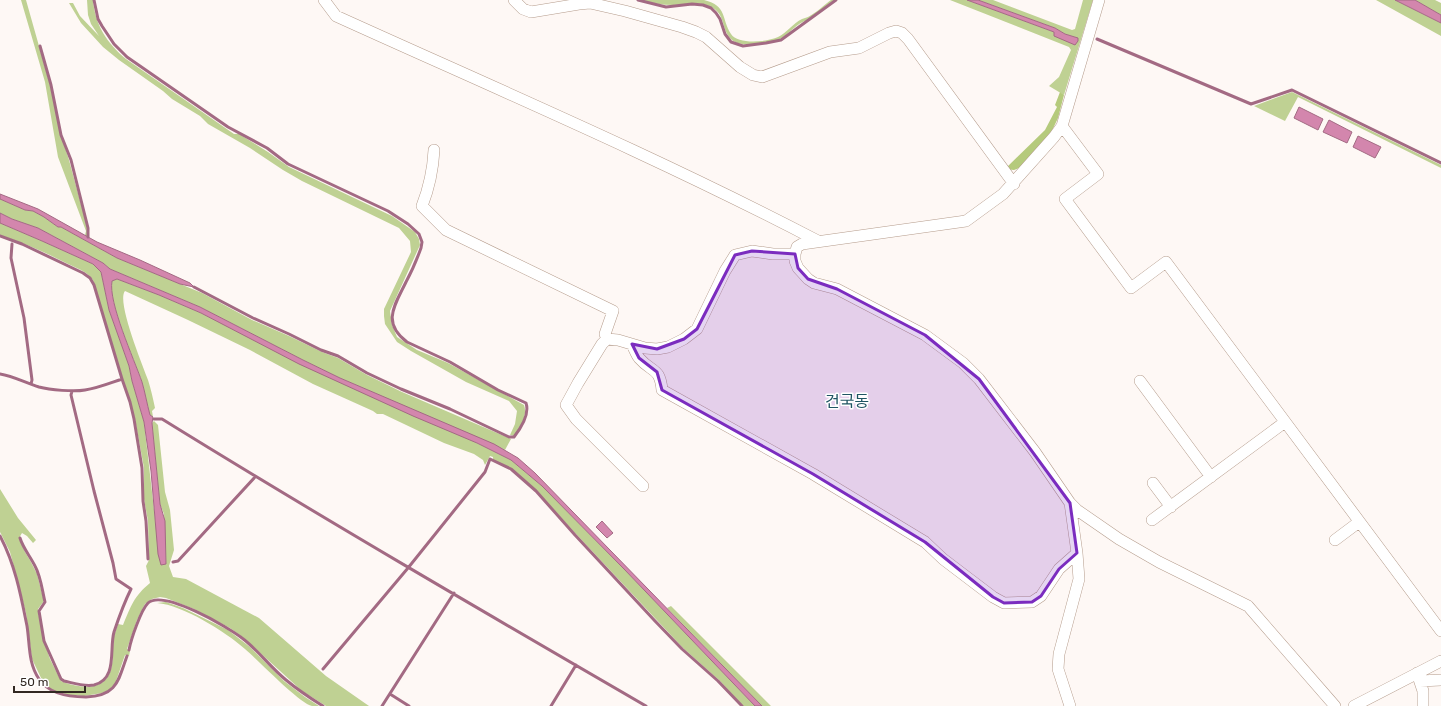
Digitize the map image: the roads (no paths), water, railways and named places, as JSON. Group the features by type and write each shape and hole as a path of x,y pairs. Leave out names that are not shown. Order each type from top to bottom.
{"street":[{"path":"324,0 336,16 677,171 818,241"},
{"path":"514,0 523,9 532,12 590,3 625,11 689,30 706,37 740,67 753,75 762,77 830,52 859,48 889,33 896,31 902,33 908,38 1014,184"},
{"path":"1099,0 1062,126 1054,138 1004,194 966,221 802,244 797,248 795,261 798,268 814,283 836,289 925,335 963,363 979,379 1035,452 1070,503 1077,510 1159,562 1248,606 1335,706"},
{"path":"1062,126 1098,174 1065,199 1131,288 1166,262 1441,632"},
{"path":"434,150 433,170 429,190 422,206 446,230 613,311 605,334 607,340"},
{"path":"642,486 576,419 566,405 602,344 607,340 618,340 645,348 657,349 684,339 697,329 725,271 736,255 752,251 773,254 795,254"},
{"path":"632,344 639,358 657,372 661,380 662,390 813,474 925,542 943,559 993,597 1004,603 1032,602 1041,596 1059,569 1077,553"},
{"path":"1140,381 1211,477"},
{"path":"1152,520 1285,422"},
{"path":"1153,483 1171,507"},
{"path":"1070,503 1079,580 1059,654 1058,668 1070,706"},
{"path":"1335,540 1359,522"},
{"path":"1354,706 1419,677 1441,661"},
{"path":"1419,677 1441,680"},
{"path":"1419,677 1424,690 1423,706"}],"waterway":[{"path":"94,0 98,19 102,26 114,44 127,57 228,127 267,148 288,164 388,211 408,224 419,234 422,242 421,248 395,306 392,320 394,327 399,335 407,342 450,362 498,390 526,403 526,417 514,437 509,437 450,409 367,373 338,356 321,350 253,318 194,287"},
{"path":"638,0 666,7 692,4 703,5 711,8 720,19 725,34 731,42 743,46 781,40 836,0"},
{"path":"1097,39 1251,104 1292,90 1441,163"},
{"path":"40,46 51,85 61,135 71,160 88,228 88,237"},
{"path":"0,236 22,244 83,273 90,278 94,285 122,379"},
{"path":"12,244 11,258 24,318 32,380 31,384"},
{"path":"0,374 10,376 39,387 69,391 90,389 122,379 134,419 142,468 148,559"},
{"path":"20,538 37,570 40,579 45,602 39,611 44,641 61,679 86,686 102,682 107,677 110,670 114,632 131,589 116,579 71,395 72,391"},
{"path":"154,419 162,419 343,529 646,706"},
{"path":"323,669 408,568 485,472 490,459 511,469 536,491 655,621 742,706"},
{"path":"173,562 178,561 255,477"},
{"path":"0,536 14,569 20,592 33,667 35,673 43,684 60,694 66,695 86,697 104,694 115,686 127,656"},
{"path":"382,706 454,593"},
{"path":"129,650 142,612 148,603 156,600 181,605 210,618 235,633 286,680 323,706"},
{"path":"551,706 576,665"},
{"path":"390,694 409,706"}],"district":[{"name":"건국동","path":"847,401"}]}
